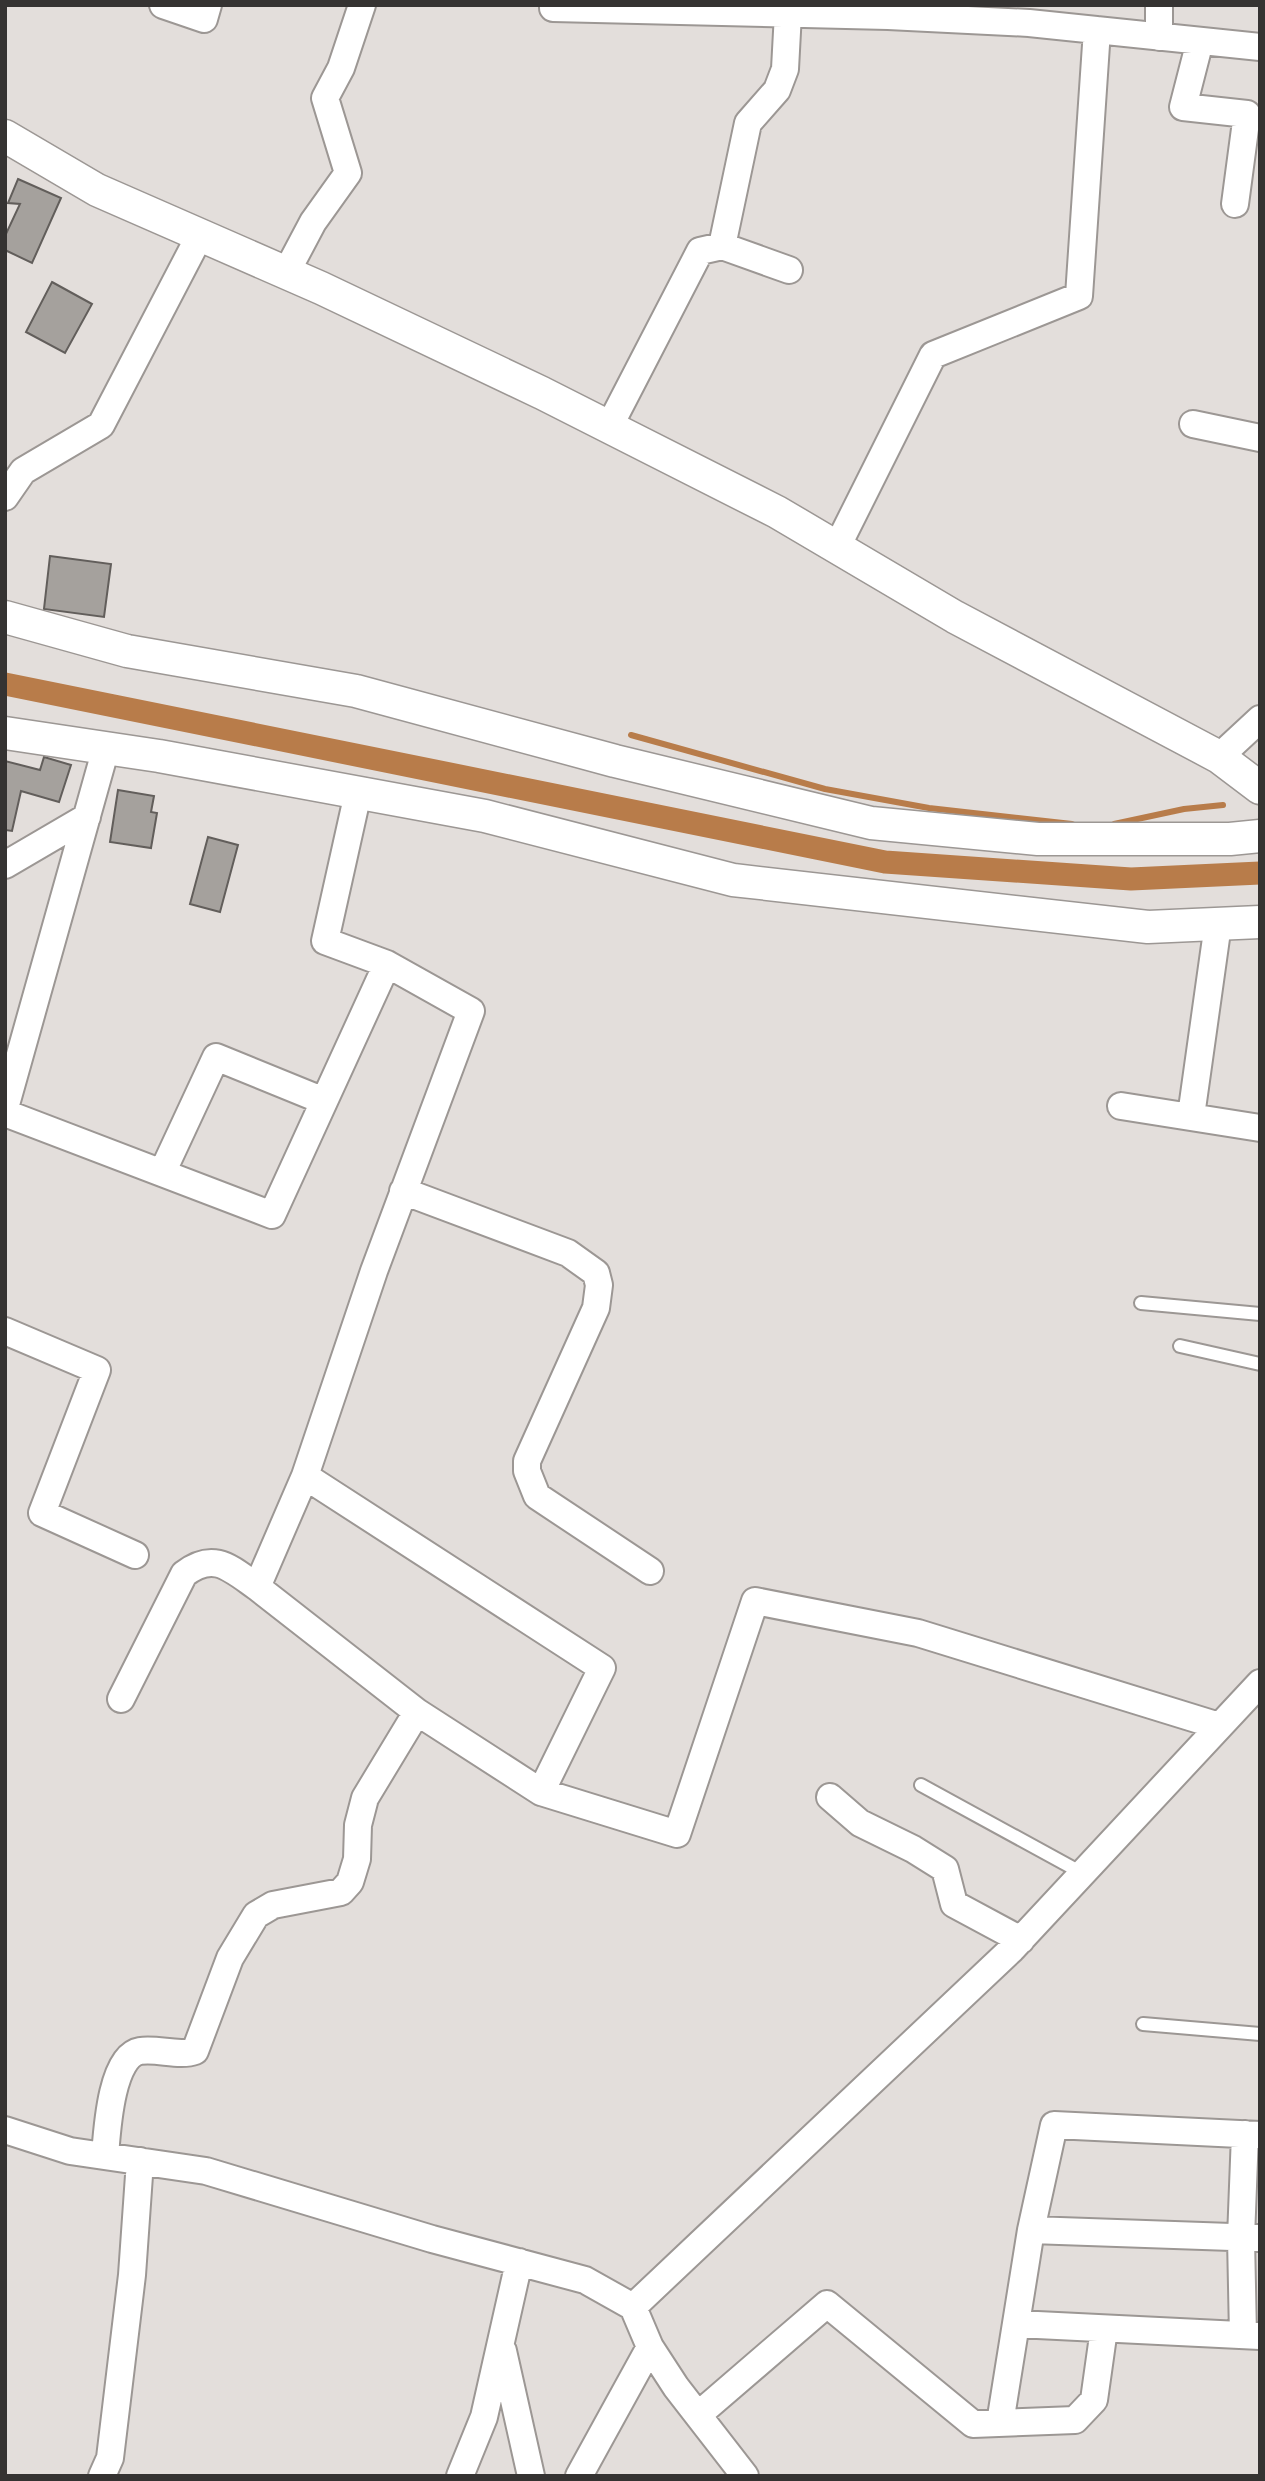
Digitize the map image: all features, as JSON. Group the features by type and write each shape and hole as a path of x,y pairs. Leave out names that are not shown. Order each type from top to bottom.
{"street":[{"path":"163,5 204,19 208,5"},
{"path":"286,273 313,222 348,173 326,98 341,68 362,5"},
{"path":"553,5 553,8 788,13 888,11 1029,14 1097,30 1260,47"},
{"path":"1158,5 1159,37"},
{"path":"722,246 748,123 776,90 785,69 788,13"},
{"path":"837,547 933,355 1079,296 1097,30"},
{"path":"1199,41 1183,107 1247,114 1235,204"},
{"path":"5,136 97,190 286,273 610,427 777,512 955,617 1219,757 1260,788"},
{"path":"5,497 23,471 101,425 200,235"},
{"path":"610,427 700,251 722,246 789,270"},
{"path":"1193,424 1260,438"},
{"path":"5,617 127,651 356,691 615,761 871,823 1038,839 1230,839 1260,836"},
{"path":"1219,757 1260,719"},
{"path":"5,733 106,748 485,816 733,880 1148,927 1260,922"},
{"path":"5,1108 106,748"},
{"path":"257,1587 305,1476 403,1191 471,1011 387,964 325,941 358,793"},
{"path":"5,865 87,817"},
{"path":"1191,1116 1218,924"},
{"path":"5,1113 272,1215 387,964"},
{"path":"162,1173 216,1058 324,1101"},
{"path":"1121,1106 1260,1128"},
{"path":"403,1191 568,1253 596,1273 600,1285 596,1308 527,1461 527,1471 537,1496 650,1571"},
{"path":"5,1331 97,1370 42,1513 135,1555"},
{"path":"305,1476 602,1668 541,1792"},
{"path":"121,1699 184,1574 198,1563 211,1562 229,1567 417,1712 541,1792 677,1834 754,1601 918,1633 1219,1726"},
{"path":"633,2308 1021,1940 1260,1683"},
{"path":"105,2156 116,2085 125,2060 132,2053 142,2051 195,2051 230,1958 256,1915 273,1905 341,1892 350,1882 357,1859 358,1825 365,1798 417,1712"},
{"path":"830,1797 860,1823 913,1849 945,1869 954,1904 1021,1940"},
{"path":"1000,2423 1031,2230 1054,2125 1252,2134 1252,2335 1017,2324"},
{"path":"7,2139 206,2171 585,2280 633,2308 650,2347 745,2476"},
{"path":"102,2476 110,2458 132,2276 140,2161"},
{"path":"1031,2230 1250,2238"},
{"path":"460,2476 484,2417 519,2262"},
{"path":"698,2415 827,2304 973,2424 1075,2420 1094,2400 1104,2329"},
{"path":"501,2343 531,2476"},
{"path":"579,2476 650,2347"}],"lane":[{"path":"1141,1303 1260,1314"},
{"path":"1180,1346 1260,1364"},
{"path":"921,1785 1082,1873"},
{"path":"1143,2024 1260,2034"}],"building":[{"path":"18,179 61,198 32,263 5,250 5,236 20,204 8,203"},
{"path":"52,282 92,304 65,353 26,332"},
{"path":"50,556 111,564 104,617 44,609"},
{"path":"44,757 71,765 59,802 21,791 12,831 5,830 5,761 40,770"},
{"path":"118,790 154,796 151,812 157,813 151,848 110,842"},
{"path":"208,837 238,845 220,912 190,904"}],"waterway":[{"path":"5,684 885,862 1131,879 1260,873"},
{"path":"631,735 825,789 929,808 1072,824"},
{"path":"1114,824 1184,809 1223,805"}]}
